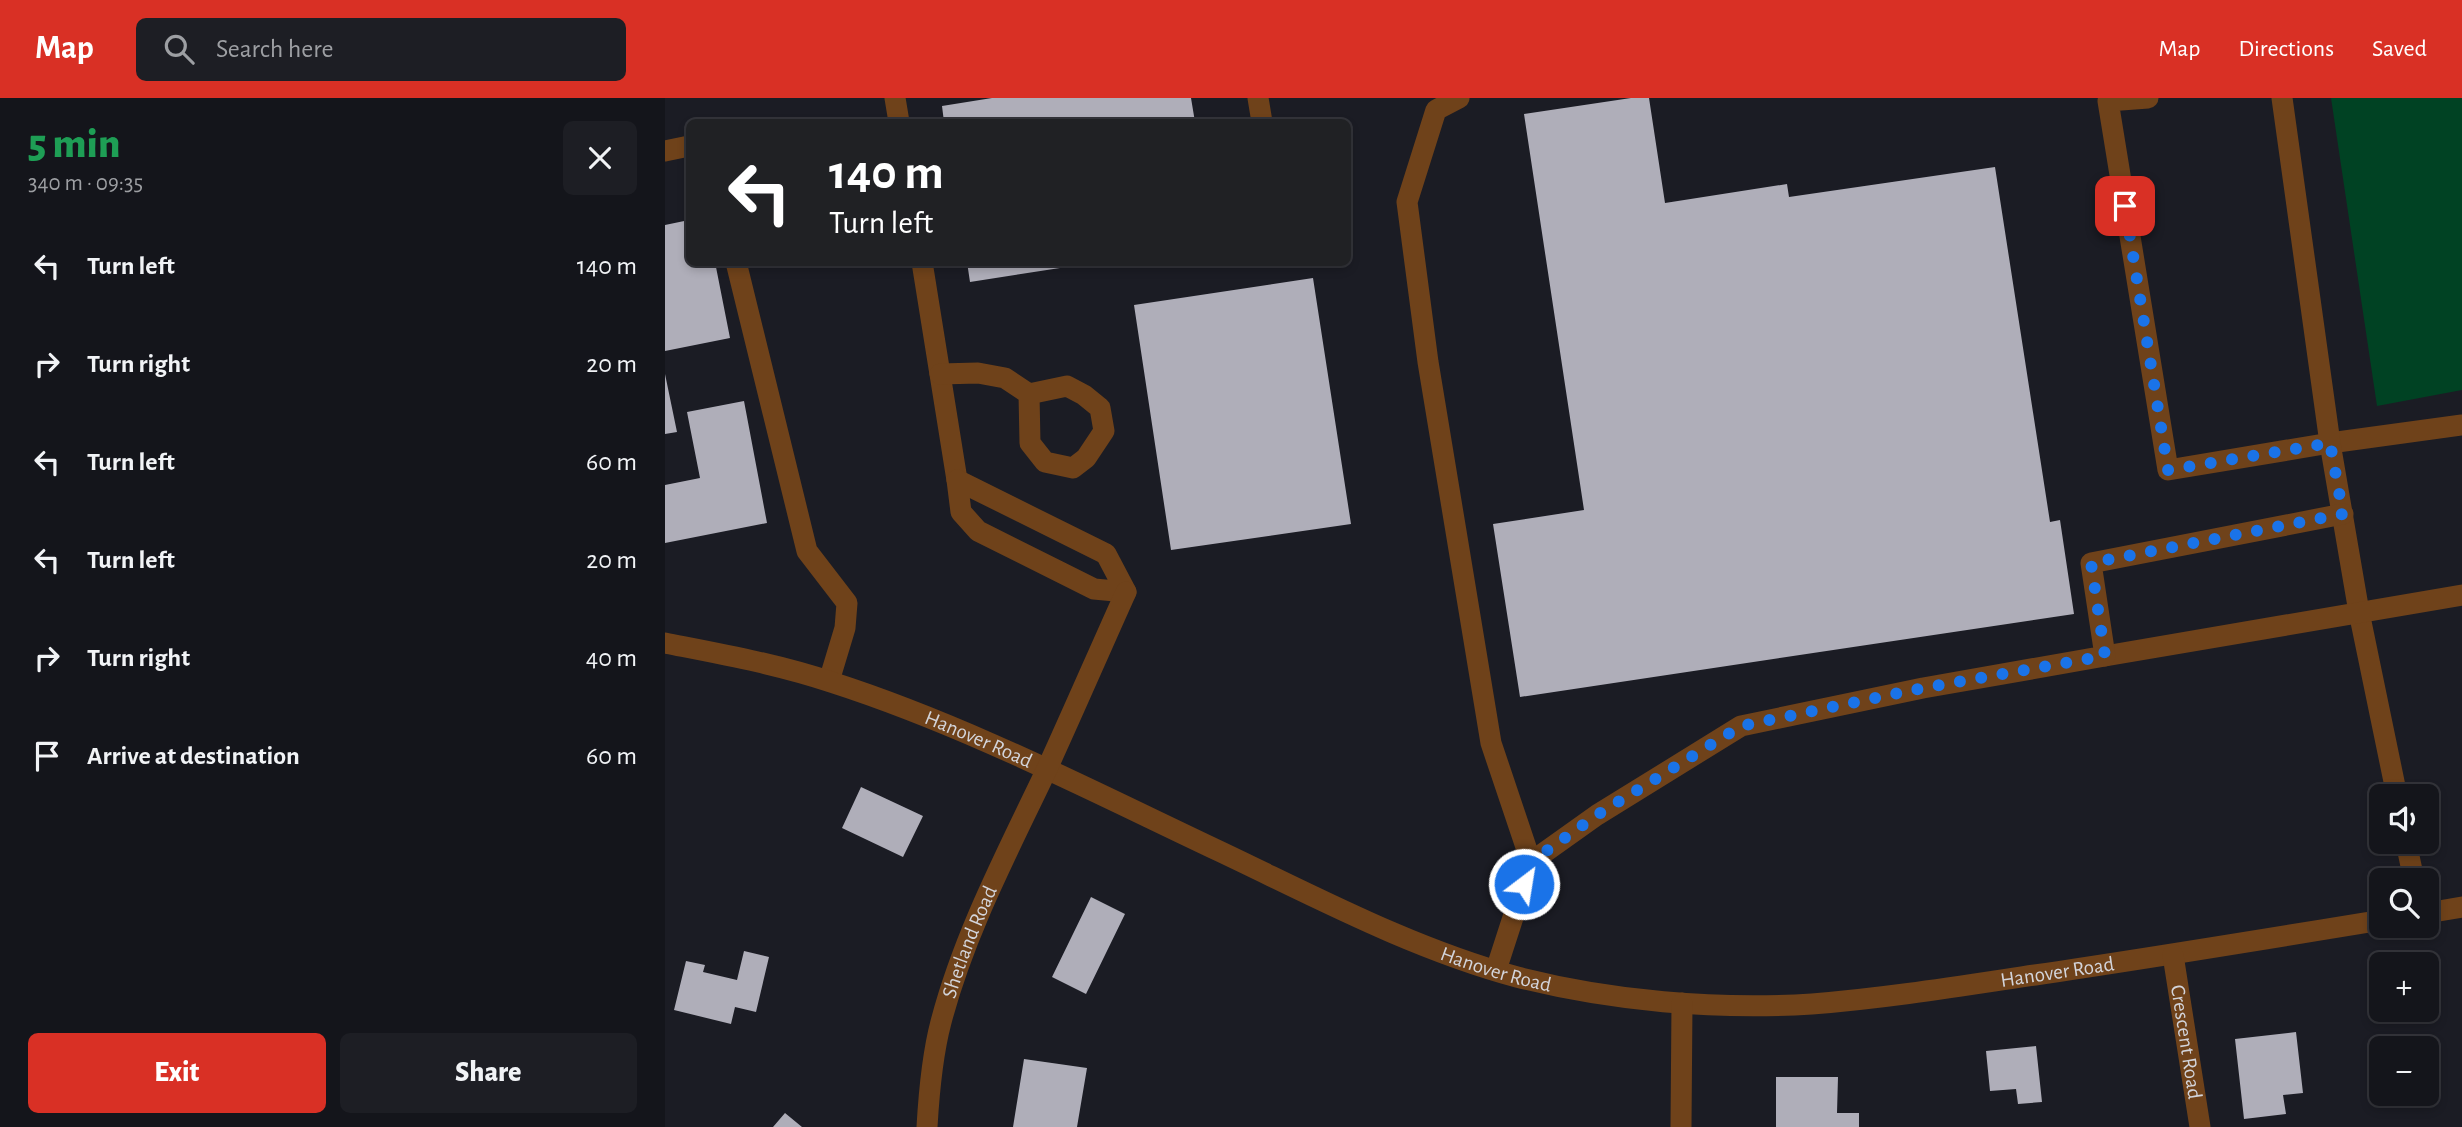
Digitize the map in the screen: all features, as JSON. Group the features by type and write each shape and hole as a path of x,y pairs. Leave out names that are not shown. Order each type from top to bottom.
{"street":[{"path":"895,98 898,119"},
{"path":"1258,98 1262,119"},
{"path":"1459,98 1436,110 1407,202 1428,362 1491,743 1531,862 1496,971"},
{"path":"2148,98 2108,101 2168,470 2330,443 2462,425"},
{"path":"2281,98 2330,443 2359,612 2395,784"},
{"path":"665,151 686,147"},
{"path":"737,266 807,551 847,603 845,628 829,681"},
{"path":"923,266 961,512 978,531 1094,589 1126,592"},
{"path":"940,374 978,373 1005,378 1029,394"},
{"path":"957,480 1106,555 1126,592"},
{"path":"2105,656 2091,563 2343,514"},
{"name":"Shetland Road","path":"927,1127 929,1083 941,1023 961,957 991,885 1047,769 1126,592"},
{"path":"1531,862 1597,815 1741,726 1923,688 2462,595"},
{"name":"Hanover Road","path":"665,643 750,660 829,681 907,709 1047,769 1351,914 1438,950 1522,978 1643,1001 1810,1004 1909,994 2173,955 2369,922"},
{"path":"2439,911 2462,907"},
{"name":"Crescent Road","path":"2173,955 2200,1127"},
{"path":"1681,1127 1682,1003"}],"green space":[{"path":"2331,98 2462,98 2462,390 2377,406"}],"building":[{"path":"992,98 1191,98 1194,119 944,119 942,106"},
{"path":"1631,98 1649,98 1665,203 1787,184 1789,197 1995,167 2050,522 2060,520 2074,614 1520,697 1493,524 1584,510 1524,114"},
{"path":"686,221 686,266 716,266 730,338 665,351 665,225"},
{"path":"968,266 1073,266 970,282"},
{"path":"1313,278 1351,524 1171,550 1134,305"},
{"path":"665,374 677,432 665,434"},
{"path":"744,401 767,523 665,543 665,485 700,478 687,412"},
{"path":"861,787 923,816 903,857 842,828"},
{"path":"1091,897 1125,914 1086,994 1052,977"},
{"path":"744,951 769,957 756,1012 735,1007 731,1024 674,1010 686,961 705,965 703,972 737,980"},
{"path":"2296,1032 2303,1093 2283,1095 2286,1114 2244,1119 2235,1039"},
{"path":"2036,1046 2042,1102 2018,1104 2016,1089 1990,1091 1986,1051"},
{"path":"1024,1059 1087,1068 1077,1127 1013,1127"},
{"path":"1776,1077 1838,1077 1837,1113 1859,1113 1859,1127 1776,1127"},
{"path":"785,1113 802,1127 773,1127"}],"route":[{"path":"1524,884 1531,862 1597,815 1741,726 1923,688 2105,656 2091,563 2343,514 2330,443 2168,470 2125,206"}]}
